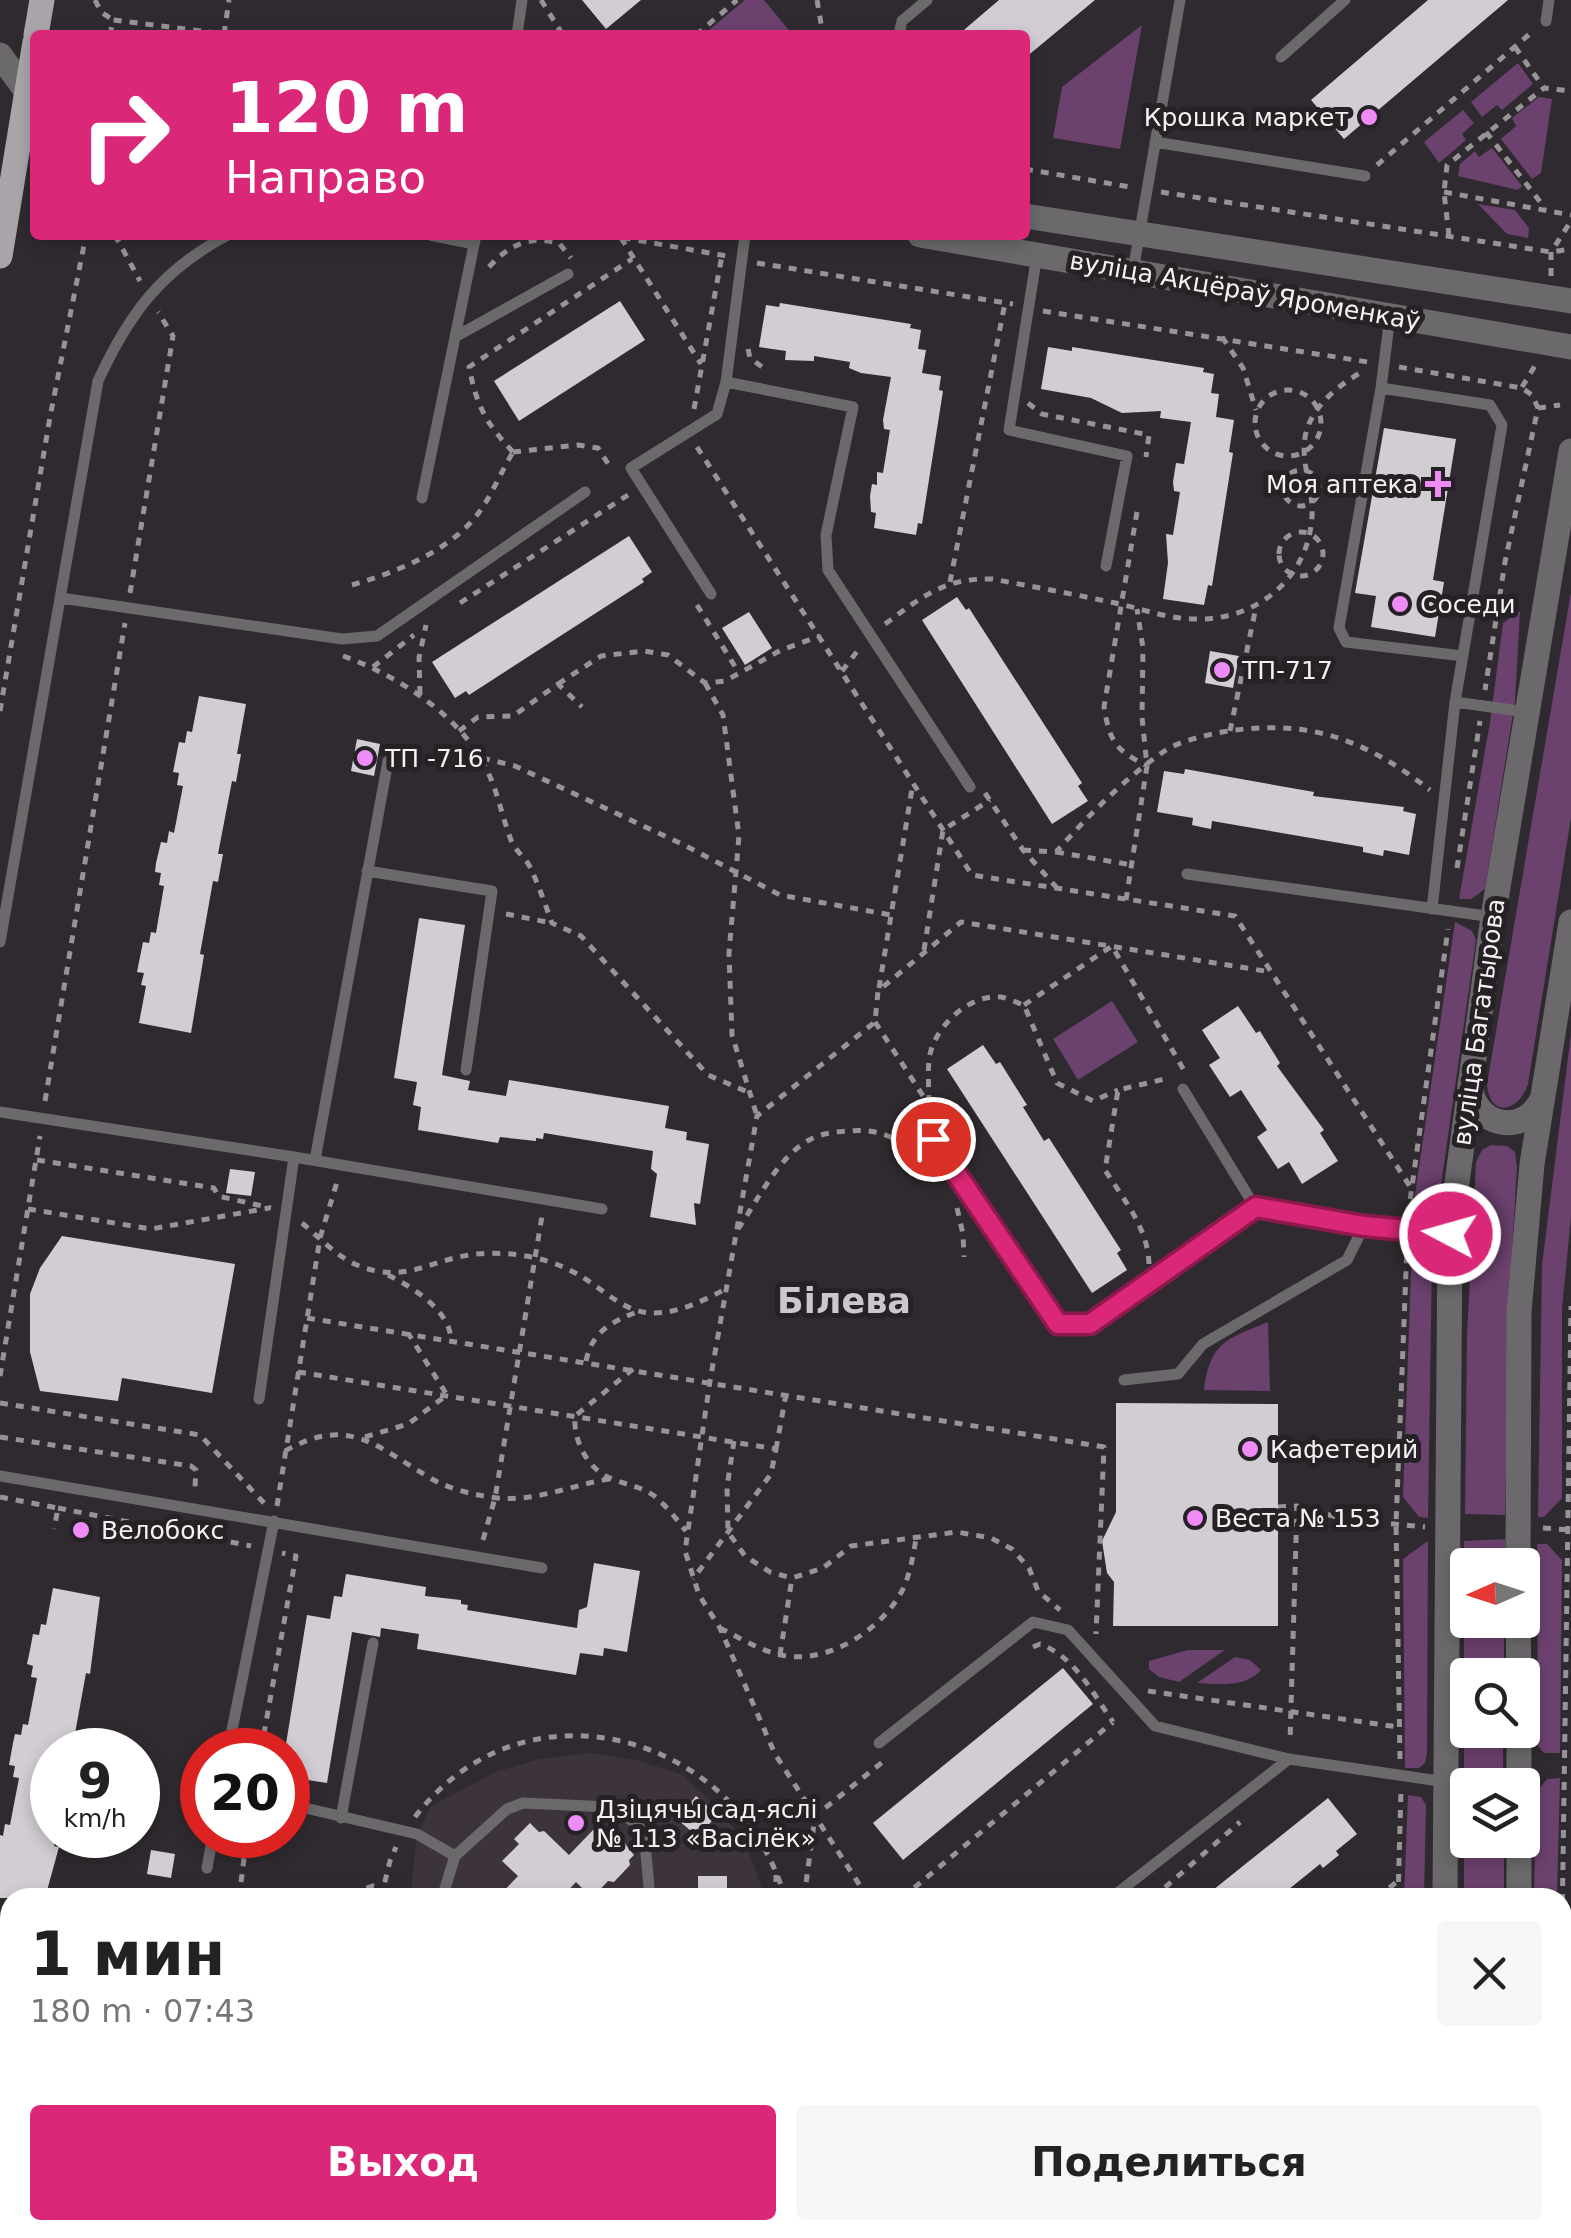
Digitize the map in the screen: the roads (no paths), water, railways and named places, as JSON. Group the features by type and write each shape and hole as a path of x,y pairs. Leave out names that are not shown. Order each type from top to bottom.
{"main road":[{"path":"37,30 42,0"},
{"path":"0,256 30,97"}],"street":[{"path":"0,42 30,43"},
{"path":"0,55 30,91"},
{"name":"вуліца Акцёраў Яроменкаў","path":"1030,217 1571,301"},
{"name":"вуліца Акцёраў Яроменкаў","path":"949,240 1571,347"},
{"name":"вуліца Багатырова","path":"1446,1888 1450,1234 1494,918 1571,451"},
{"path":"1518,1548 1519,1312 1532,1164 1564,995 1571,922"},
{"path":"1470,1086 1482,1114 1502,1124 1522,1121 1542,1098"},
{"path":"1459,1158 1464,1148 1481,1134 1503,1132 1526,1147 1532,1164"},
{"path":"1519,1858 1519,1888"}],"lane":[{"path":"518,30 522,0"},
{"path":"900,30 902,20 927,0"},
{"path":"1133,272 1180,0"},
{"path":"1281,56 1346,0"},
{"path":"1546,20 1550,0"},
{"path":"1155,142 1365,176"},
{"path":"0,942 98,381 120,334 147,295 197,253 219,240"},
{"path":"422,498 475,240"},
{"path":"712,594 631,468 718,414 749,261 746,240"},
{"path":"1037,255 1009,430 1126,456 1106,566"},
{"path":"455,336 574,272"},
{"path":"1390,316 1339,628 1346,642 1463,656"},
{"path":"726,382 853,407 826,536 828,570 975,786"},
{"path":"1381,388 1490,405 1502,425 1455,702 1432,909"},
{"path":"61,598 342,640 378,636 585,492"},
{"path":"1455,702 1528,712"},
{"path":"314,1160 388,762"},
{"path":"367,871 492,891 466,1070"},
{"path":"1187,874 1494,918"},
{"path":"1182,1089 1256,1207"},
{"path":"0,1112 314,1160 602,1210"},
{"path":"933,1139 1058,1324 1090,1324 1256,1207 1364,1226 1450,1234"},
{"path":"259,1399 294,1157"},
{"path":"1124,1380 1178,1374 1203,1344 1346,1260 1364,1226"},
{"path":"0,1476 542,1568"},
{"path":"232,1728 274,1521"},
{"path":"879,1744 1033,1622 1068,1630 1155,1726 1289,1758 1446,1782"},
{"path":"341,1818 373,1643"},
{"path":"1124,1888 1289,1758"},
{"path":"445,1888 455,1856 507,1809 523,1803 610,1807 624,1814 644,1832 649,1888"},
{"path":"310,1810 417,1834 455,1856"},
{"path":"207,1868 209,1858"}],"place":[{"name":"Крошка маркет","path":"1369,117"},
{"name":"Моя аптека","path":"1438,484"},
{"name":"Соседи","path":"1400,604"},
{"name":"ТП-717","path":"1222,670"},
{"name":"ТП -716","path":"365,758"},
{"name":"Кафетерий","path":"1250,1449"},
{"name":"Веста № 153","path":"1195,1518"},
{"name":"Велобокс","path":"81,1530"},
{"name":"Дзіцячы сад-яслі № 113 «Васілёк»","path":"576,1823"}],"district":[{"name":"Білева","path":"844,1301"}]}
